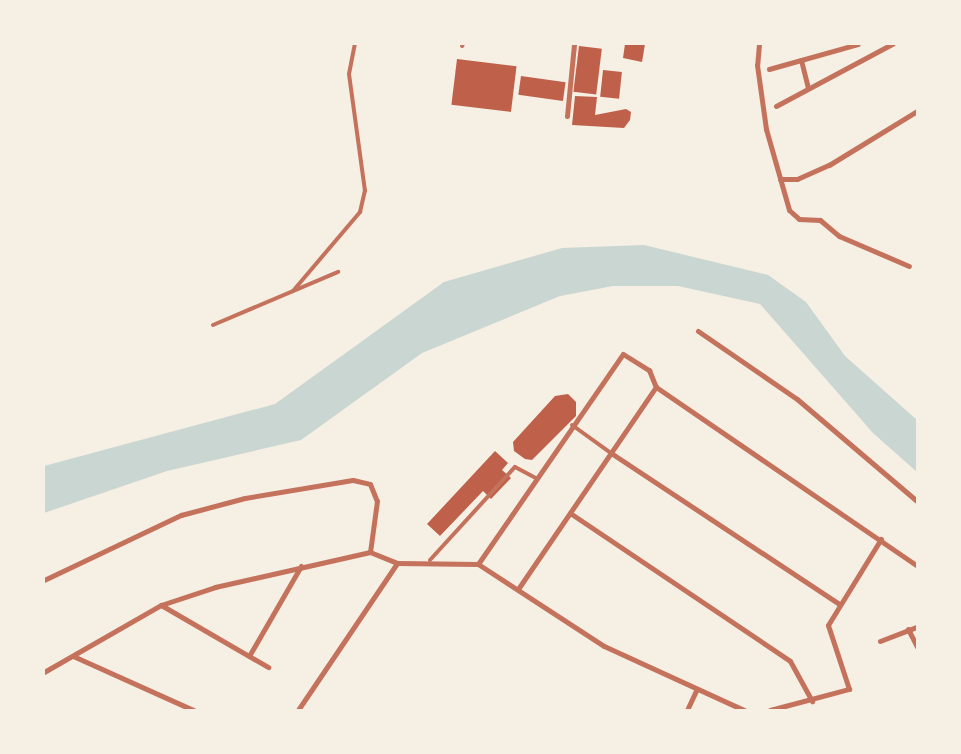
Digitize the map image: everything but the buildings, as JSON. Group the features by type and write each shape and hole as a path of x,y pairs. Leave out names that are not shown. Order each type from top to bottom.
{"street":[{"path":"567,116 574,44"},
{"path":"759,44 757,66 766,129 780,179 794,216 820,220 838,236 909,266"},
{"path":"769,69 858,44"},
{"path":"776,106 892,44"},
{"path":"801,60 808,88"},
{"path":"780,179 797,179 829,165 917,111"},
{"path":"698,331 797,399 917,501"},
{"path":"478,564 572,425 623,354 649,370 656,387 881,539 917,566"},
{"path":"518,590 656,387"},
{"path":"611,453 839,604"},
{"path":"44,580 130,536 189,512 245,498 353,480 370,484 377,501 370,552"},
{"path":"570,513 790,660 812,701"},
{"path":"770,710 812,701 849,689 828,628 839,604 881,539"},
{"path":"44,672 161,604 301,566 370,552 397,563 430,560 478,564 604,646 744,710"},
{"path":"298,710 397,563"},
{"path":"249,656 301,566"},
{"path":"161,604 268,666"},
{"path":"880,641 917,626"},
{"path":"908,629 917,647"},
{"path":"72,656 193,710"},
{"path":"687,710 697,690"}],"lane":[{"path":"293,291 360,212 365,191 349,74 355,44"},
{"path":"213,325 338,272"},
{"path":"572,425 611,453"},
{"path":"430,560 516,467 536,478"}],"shaded area":[{"path":"644,245 768,275 806,302 845,356 917,420 917,472 873,433 760,304 678,286 613,286 560,296 422,353 301,440 167,471 44,513 44,466 275,404 444,282 562,248"}]}
